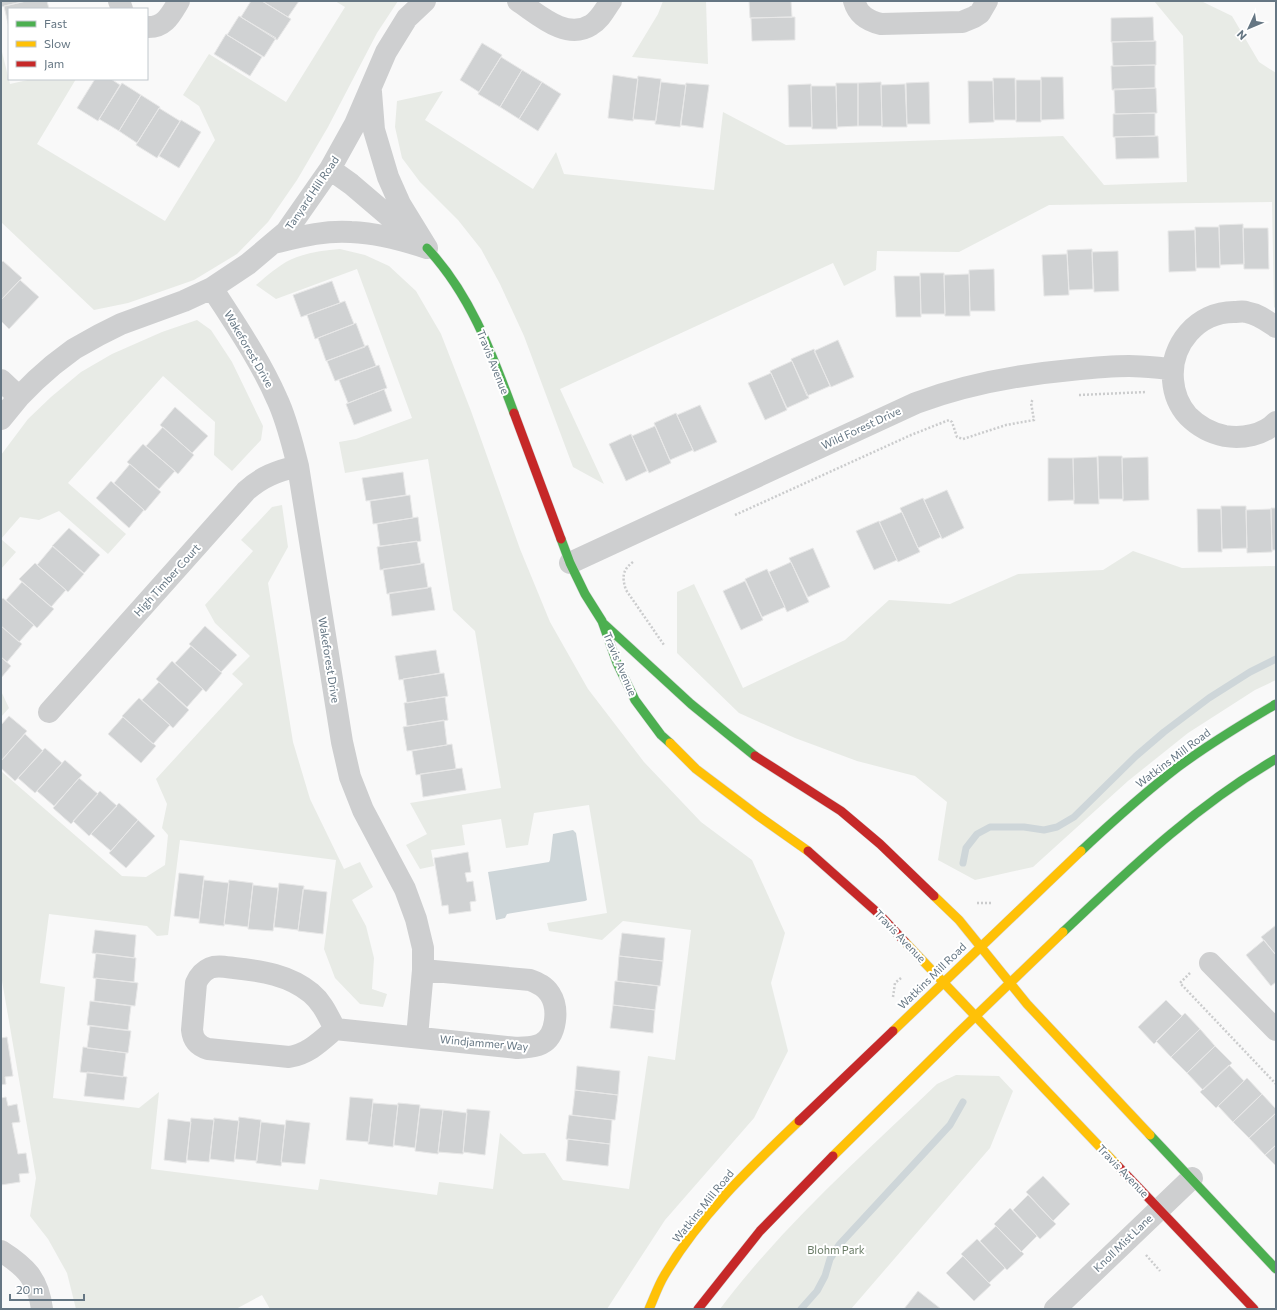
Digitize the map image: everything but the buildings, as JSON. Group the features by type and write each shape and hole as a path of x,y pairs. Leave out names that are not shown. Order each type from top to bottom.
{"street":[{"path":"148,27 154,27 164,23 171,15 179,1"},
{"name":"Tanyard Hill Road","path":"1,419 19,397 53,365 74,349 121,324 212,288 248,264 286,232 330,169 355,124 386,52 407,18 425,1"},
{"path":"518,1 557,26 569,30 581,30 591,25 601,16 610,1"},
{"path":"854,1 855,7 862,16 871,22 881,24 962,22 980,13 987,1"},
{"path":"371,89 374,130 388,177 400,204 427,248"},
{"name":"Travis Avenue","path":"330,169 373,202 427,248 443,265 460,290 475,316 496,364 570,563 585,594 602,621 617,663 635,700 661,735 696,769 757,815 814,855 879,914 944,982 974,1016 1254,1309"},
{"path":"274,243 331,232 351,232 404,240 427,248"},
{"name":"Wakeforest Drive","path":"212,288 259,364 277,399 290,433 298,466 340,734 350,776 363,810 405,889 416,919 422,948 423,970 417,1037"},
{"path":"1276,327 1266,319 1246,312 1225,312 1205,319 1189,331 1177,349 1172,369 1174,390 1182,409 1196,424 1214,434 1234,438 1254,435 1273,426 1276,422"},
{"name":"Wild Forest Drive","path":"570,563 916,403 942,393 969,385 1042,372 1096,367 1129,366 1172,369"},
{"path":"1,380 19,397"},
{"name":"High Timber Court","path":"49,712 253,484 279,470 298,466"},
{"name":"Travis Avenue","path":"602,621 691,704 749,752 841,811 880,844 959,920 1027,1004 1276,1269"},
{"name":"Watkins Mill Road","path":"649,1309 664,1276 695,1231 723,1197 754,1164 817,1103 1099,834 1143,795 1196,754 1237,726 1276,704"},
{"path":"698,1309 760,1231 791,1198 974,1016 1146,854 1179,826 1216,798 1254,771 1276,759"},
{"path":"1210,963 1276,1030"},
{"path":"218,966 254,970 279,975 299,984 312,994 324,1007 335,1029 307,1052 289,1057 201,1047 193,1037 192,1030 196,983 199,976 204,971 218,966"},
{"name":"Windjammer Way","path":"335,1029 517,1048 533,1047 542,1043 553,1029 555,1017 554,1005 550,994 542,985 530,980 423,970"},
{"name":"Knoll Mist Lane","path":"1055,1309 1192,1178"},
{"path":"1,1251 20,1264 30,1274 38,1290 42,1309"}],"path":[{"path":"1073,395 1148,392"},
{"path":"734,515 911,435 949,420 952,422 957,437 963,439 1006,425 1034,420 1031,400 1036,398"},
{"path":"637,559 627,567 623,574 622,580 626,590 666,648"},
{"path":"976,903 985,904 996,901"},
{"path":"1210,963 1206,958 1180,983 1276,1084"},
{"path":"1146,1253 1160,1271"}],"green space":[{"path":"335,1 398,1 377,33 328,127 297,180 268,222 237,254 194,280 128,303 94,310 1,222 1,48 10,84 28,80 75,80 37,144 165,221 215,140 199,106 183,95 209,54 286,102 345,7"},
{"path":"663,1 706,1 708,64 632,57 658,14"},
{"path":"1154,1 1201,1 1232,16 1259,62 1276,73 1276,309 1274,307 1272,202 1049,205 959,252 877,251 876,270 844,286 833,263 560,389 604,484 573,467 524,336 500,284 481,249 458,220 420,182 402,158 395,127 397,101 443,91 425,120 533,189 556,152 564,174 714,190 723,112 786,145 1063,136 1104,185 1187,182 1183,36"},
{"path":"340,249 365,255 389,266 416,291 441,334 471,411 520,549 550,622 588,689 644,762 701,822 752,860 785,933 771,983 788,1051 754,1118 665,1220 607,1309 270,1309 262,1295 236,1309 76,1309 67,1273 48,1239 30,1216 36,1178 1,975 1,771 122,876 146,877 165,865 168,835 162,828 167,804 156,779 243,684 232,674 250,656 215,623 205,605 253,551 241,540 272,507 282,505 288,547 268,583 293,742 310,799 344,869 360,862 373,887 352,900 366,926 374,958 372,989 387,994 383,1007 360,1004 335,978 324,949 336,860 180,840 168,935 157,936 147,926 49,914 40,983 65,987 53,1098 139,1108 159,1092 151,1169 318,1190 320,1179 437,1195 439,1182 493,1189 500,1133 523,1154 545,1153 563,1180 629,1189 648,1056 675,1060 691,930 623,921 602,940 549,931 547,923 607,913 589,805 534,813 528,845 506,848 501,819 462,825 465,845 431,850 434,866 420,869 406,845 427,834 410,803 501,788 475,631 453,610 428,459 345,473 339,442 356,439 412,418 357,269 276,299 256,285 275,269 291,259 302,255"},
{"path":"197,320 211,330 232,362 263,426 261,440 232,471 214,455 215,422 163,376 68,483 126,534 108,554 59,511 39,520 20,517 1,539 1,455 28,419 81,372 112,354 162,332"},
{"path":"1,539 16,552 1,569"},
{"path":"1133,551 1182,568 1276,566 1276,680 1255,690 1188,733 1128,781 1033,867 975,880 938,860 947,802 915,776 857,761 795,738 739,713 677,653 677,592 694,584 743,688 845,640 889,600 950,604 1018,574 1103,570"},
{"path":"1,691 9,708 1,717"},
{"name":"Blohm Park","path":"956,1075 999,1076 1013,1091 990,1148 851,1309 720,1309 744,1278 824,1192 937,1084"}],"shaded area":[{"path":"573,830 576,833 587,900 507,914 505,918 496,920 488,872 549,862 553,834"}],"waterway":[{"path":"963,863 966,848 977,834 990,827 1024,827 1044,830 1057,827 1074,817 1136,756 1164,732 1209,698 1250,672 1276,659"},
{"path":"801,1309 817,1291 825,1276 830,1259 839,1245 950,1125 963,1102"}],"traffic: fast":[{"path":"427,248 456,285 468,305 488,347 514,413"},
{"path":"561,539 570,563 585,594 602,621 617,663 635,700 661,735 670,743"},
{"path":"604,624 691,704 755,756"},
{"path":"1081,851 1128,808 1178,767 1226,734 1276,704"},
{"path":"1063,932 1165,839 1218,797 1246,777 1276,759"},
{"path":"1150,1135 1276,1269"}],"traffic: slow":[{"path":"670,743 696,769 808,851"},
{"path":"893,1031 1081,851"},
{"path":"934,896 959,920 1027,1004 1150,1135"},
{"path":"833,1156 1063,932"},
{"path":"905,942 1118,1166"},
{"path":"649,1309 664,1276 693,1233 726,1194 799,1121"}],"traffic: jam":[{"path":"514,413 561,539"},
{"path":"755,756 841,811 880,844 934,896"},
{"path":"808,851 879,914 905,942"},
{"path":"799,1121 893,1031"},
{"path":"698,1309 760,1231 833,1156"},
{"path":"1118,1166 1254,1309"}]}
